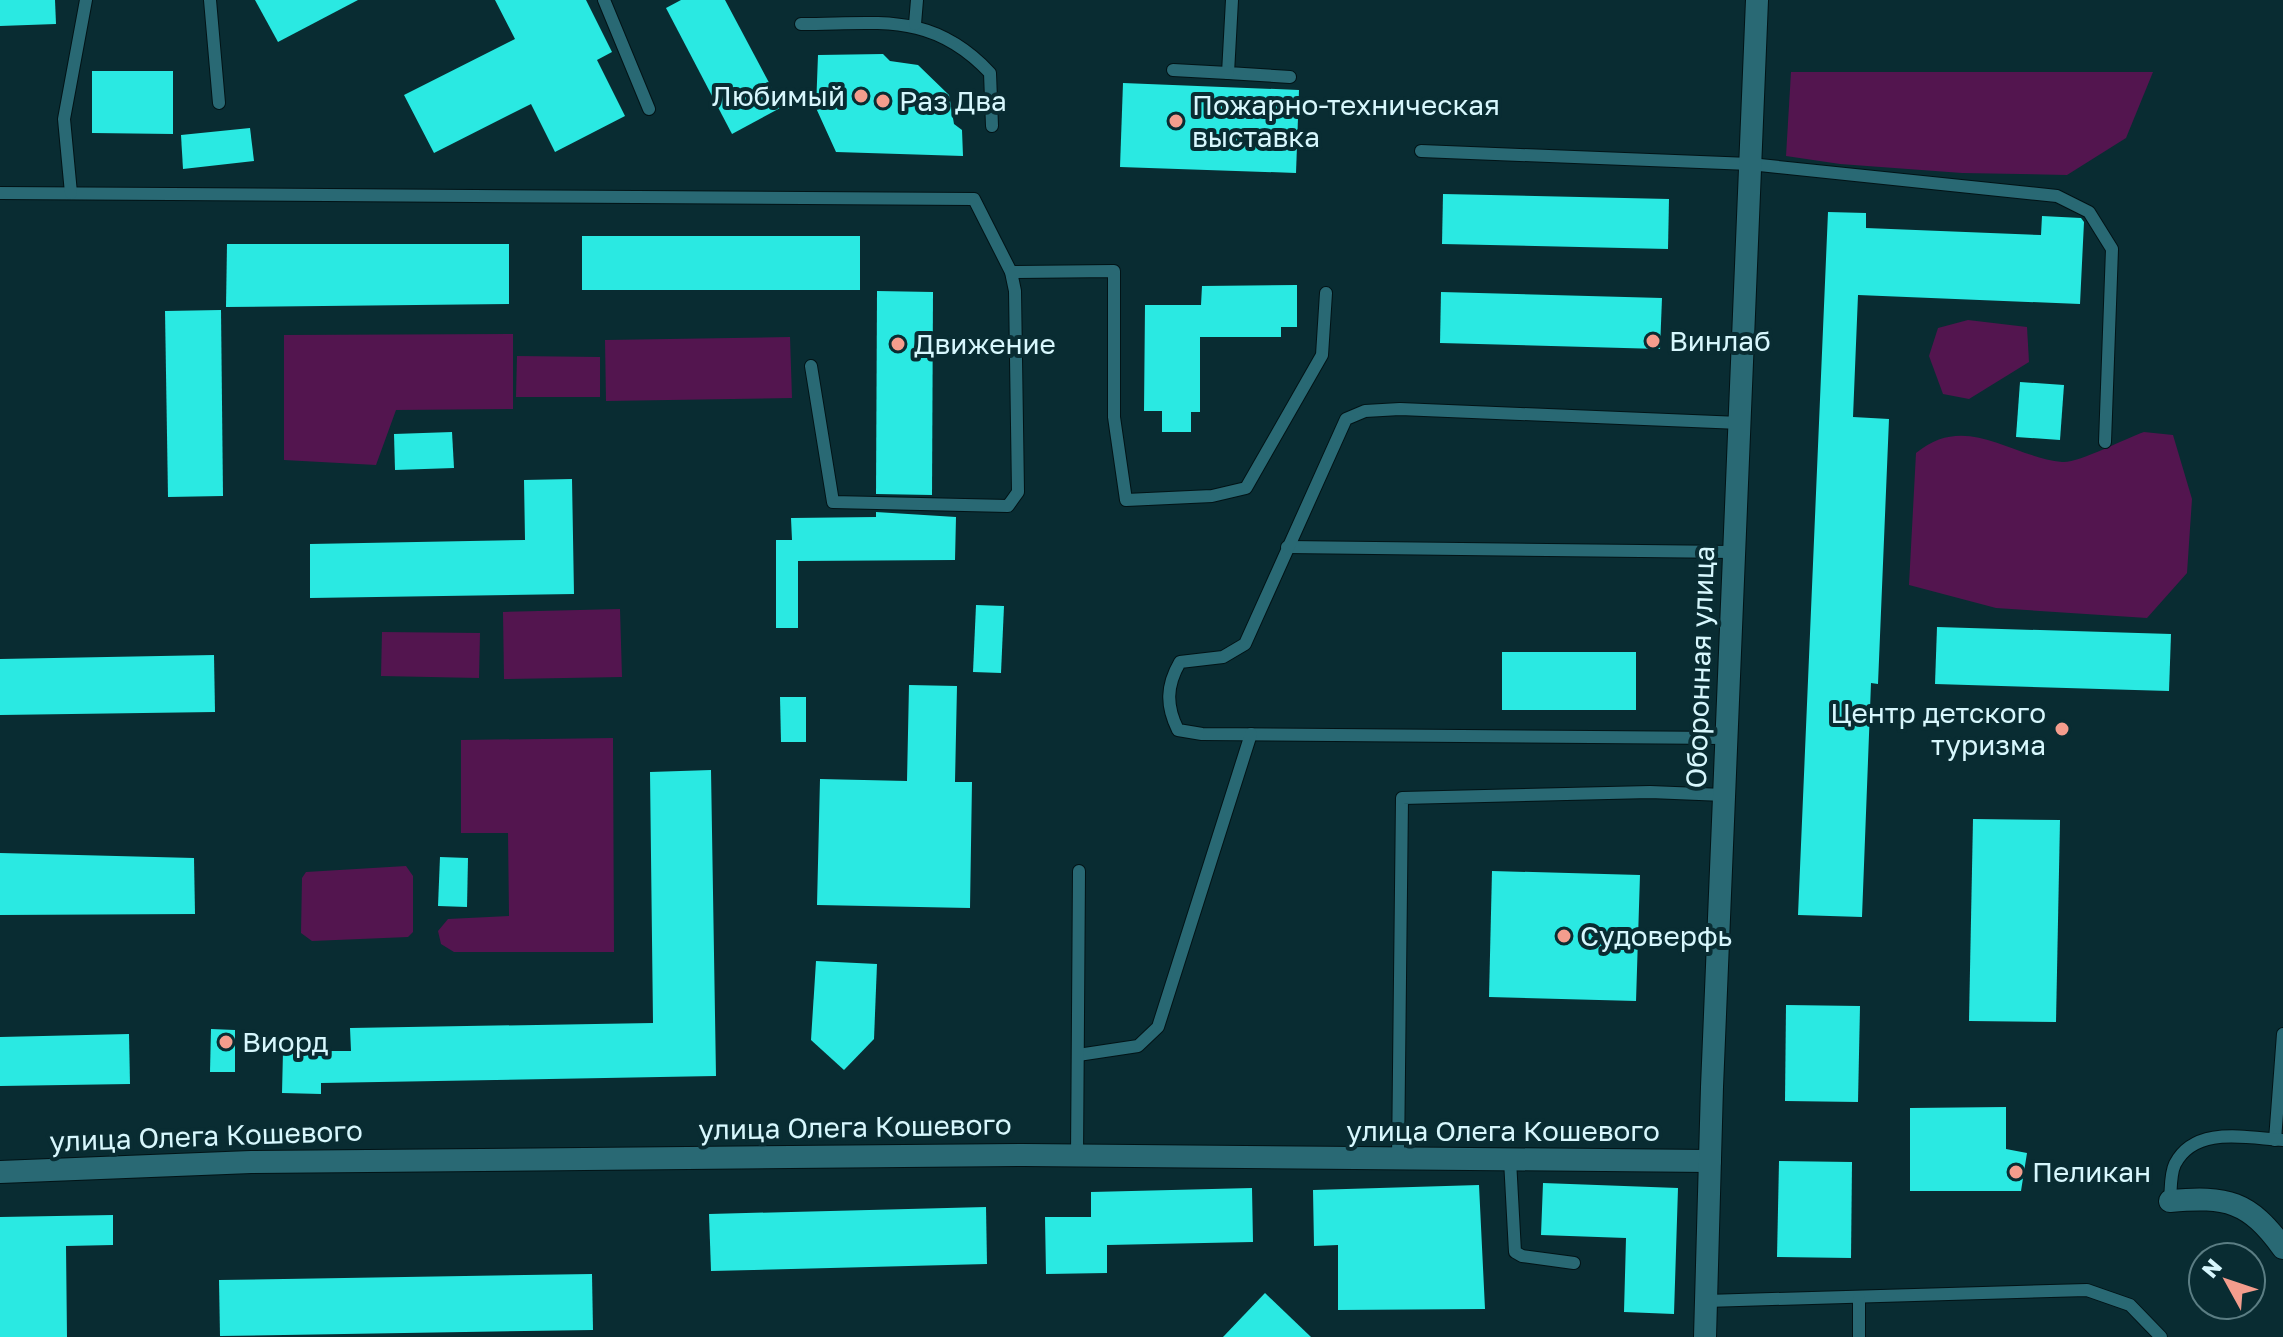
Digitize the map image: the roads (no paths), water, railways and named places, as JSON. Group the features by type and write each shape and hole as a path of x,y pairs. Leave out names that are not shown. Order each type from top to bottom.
{"street":[{"name":"Оборонная улица","path":"1705,1337 1757,0"},
{"name":"улица Олега Кошевого","path":"0,1172 251,1162 1024,1155 1077,1158 1710,1161"},
{"path":"2170,1201 2210,1197 2246,1207 2283,1248"}],"lane":[{"path":"71,193 64,119 86,0"},
{"path":"210,0 219,103"},
{"path":"604,0 649,109"},
{"path":"915,24 917,0"},
{"path":"1228,73 1232,0"},
{"path":"801,24 915,24 969,50 990,73 992,126"},
{"path":"1173,70 1290,77"},
{"path":"1421,151 1750,164 2057,196 2089,212 2112,249 2105,442"},
{"path":"0,193 974,199 1011,272 1015,291 1018,492 1008,506 839,505 833,502 811,366"},
{"path":"1011,272 1114,271 1114,417 1126,500 1212,496 1246,488 1322,355 1326,293"},
{"path":"1727,738 1251,734 1178,730 1168,712 1170,679 1180,662 1223,657 1245,644 1346,419 1365,411 1400,409 1740,423"},
{"path":"1287,547 1734,552"},
{"path":"1078,1055 1138,1046 1158,1027 1251,734"},
{"path":"1398,1160 1402,798 1650,792 1724,795"},
{"path":"1077,1158 1079,871"},
{"path":"2170,1201 2173,1166 2183,1153 2207,1137 2279,1140 2283,1034"},
{"path":"1510,1160 1515,1252 1574,1263"},
{"path":"1706,1301 2087,1290 2130,1305 2161,1337"},
{"path":"1859,1298 1859,1337"}],"place":[{"name":"Любимый","path":"861,96"},
{"name":"Раз Два","path":"883,101"},
{"name":"Пожарно-техническая выставка","path":"1176,121"},
{"name":"Винлаб","path":"1653,341"},
{"name":"Движение","path":"898,344"},
{"name":"Центр детского туризма","path":"2062,729"},
{"name":"Судоверфь","path":"1564,936"},
{"name":"Виорд","path":"226,1042"},
{"name":"Пеликан","path":"2016,1172"}]}
